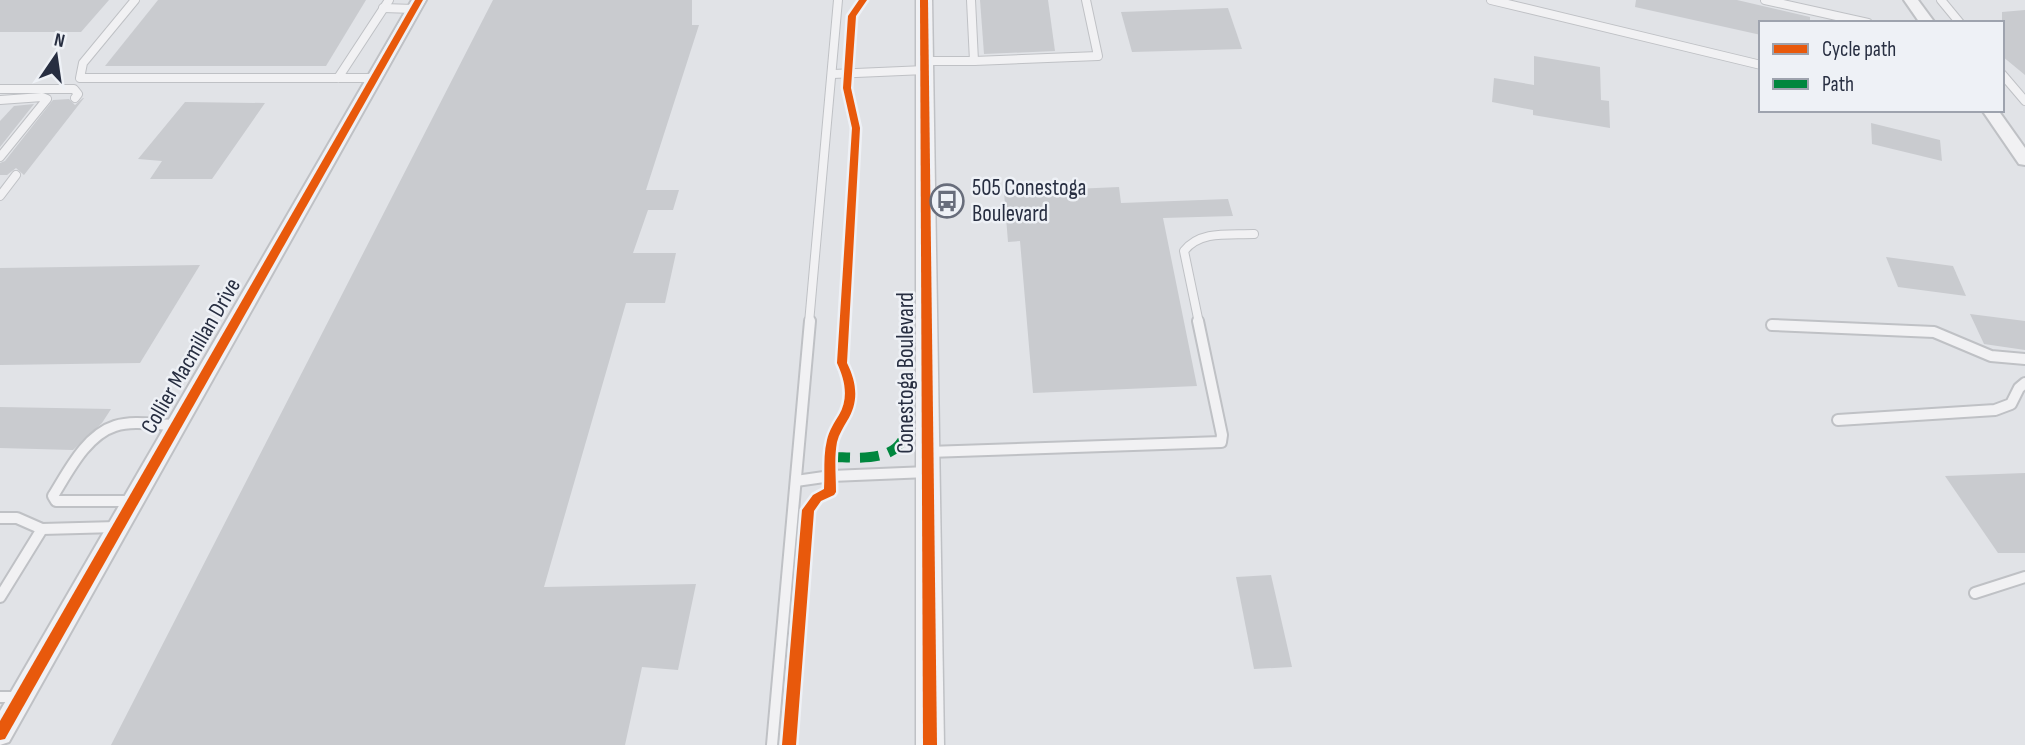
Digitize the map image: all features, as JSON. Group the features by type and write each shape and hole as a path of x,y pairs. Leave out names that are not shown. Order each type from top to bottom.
{"street":[{"name":"Conestoga Boulevard","path":"924,0 930,745"},
{"path":"1912,0 1927,21"},
{"name":"Collier Macmillan Drive","path":"0,734 417,4"},
{"path":"1991,112 2025,160"}],"lane":[{"path":"135,0 83,63 80,78 374,78"},
{"path":"338,78 388,0"},
{"path":"772,745 838,0"},
{"path":"971,0 974,61"},
{"path":"833,74 974,61 1098,56 1086,0"},
{"path":"1491,0 1759,65"},
{"path":"1765,0 1859,21"},
{"path":"1941,0 1958,21"},
{"path":"383,8 417,4"},
{"path":"2004,76 2025,102"},
{"path":"0,89 74,89 78,94 75,99"},
{"path":"0,158 47,99 31,97 2,102"},
{"path":"0,196 16,175"},
{"path":"796,481 928,462 1221,442 1222,435 1184,251 1187,244 1196,238 1254,234"},
{"path":"1772,325 1934,332 1990,356 2025,359"},
{"path":"1838,420 1995,410 2011,404 2019,388 2025,383"},
{"path":"132,501 56,501 53,496 77,458 97,436 113,426 176,425"},
{"path":"0,518 17,518 42,529 118,527"},
{"path":"0,597 42,529"},
{"path":"1975,593 2025,577"},
{"path":"0,697 21,696"}],"building":[{"path":"0,0 109,0 81,32 0,32"},
{"path":"158,0 366,0 326,66 105,66"},
{"path":"493,0 692,0 692,25 699,25 646,190 679,190 673,210 648,210 633,253 676,253 665,303 626,303 544,587 696,584 678,670 642,667 625,745 111,745"},
{"path":"980,0 1048,0 1055,51 984,54"},
{"path":"1636,0 1737,0 1810,17 1810,21 1759,21 1759,35 1635,7"},
{"path":"1228,8 1242,49 1132,52 1121,12"},
{"path":"2025,10 2025,75 2004,58 2002,12"},
{"path":"1534,56 1600,67 1601,100 1609,101 1610,128 1533,115 1533,110 1492,102 1494,78 1534,85"},
{"path":"83,98 24,175 16,168 7,175 0,175 0,163 5,161 53,100 69,99 75,105"},
{"path":"185,102 265,103 212,179 150,179 162,161 138,159"},
{"path":"34,104 0,147 0,121 14,106"},
{"path":"1871,123 1940,140 1942,161 1872,144"},
{"path":"1119,187 1121,203 1228,199 1233,216 1163,218 1197,386 1033,393 1020,241 1008,242 1004,192"},
{"path":"1886,257 1953,266 1966,296 1898,287"},
{"path":"200,265 140,363 0,365 0,268"},
{"path":"1970,314 2025,321 2025,350 1984,344"},
{"path":"0,407 111,409 102,423 73,450 0,448"},
{"path":"2025,473 2025,553 1998,553 1945,476"},
{"path":"1271,575 1292,667 1254,669 1236,577"}],"marked path":[{"path":"831,457 881,455 898,446 905,432 907,406"}],"cycle path":[{"path":"0,734 419,0"},
{"path":"789,745 808,510 817,498 830,492 832,441 847,411 851,393 842,363 856,128 847,88 852,16 863,0"},
{"path":"924,0 930,745"}],"place":[{"name":"505 Conestoga Boulevard","path":"947,201"}]}
